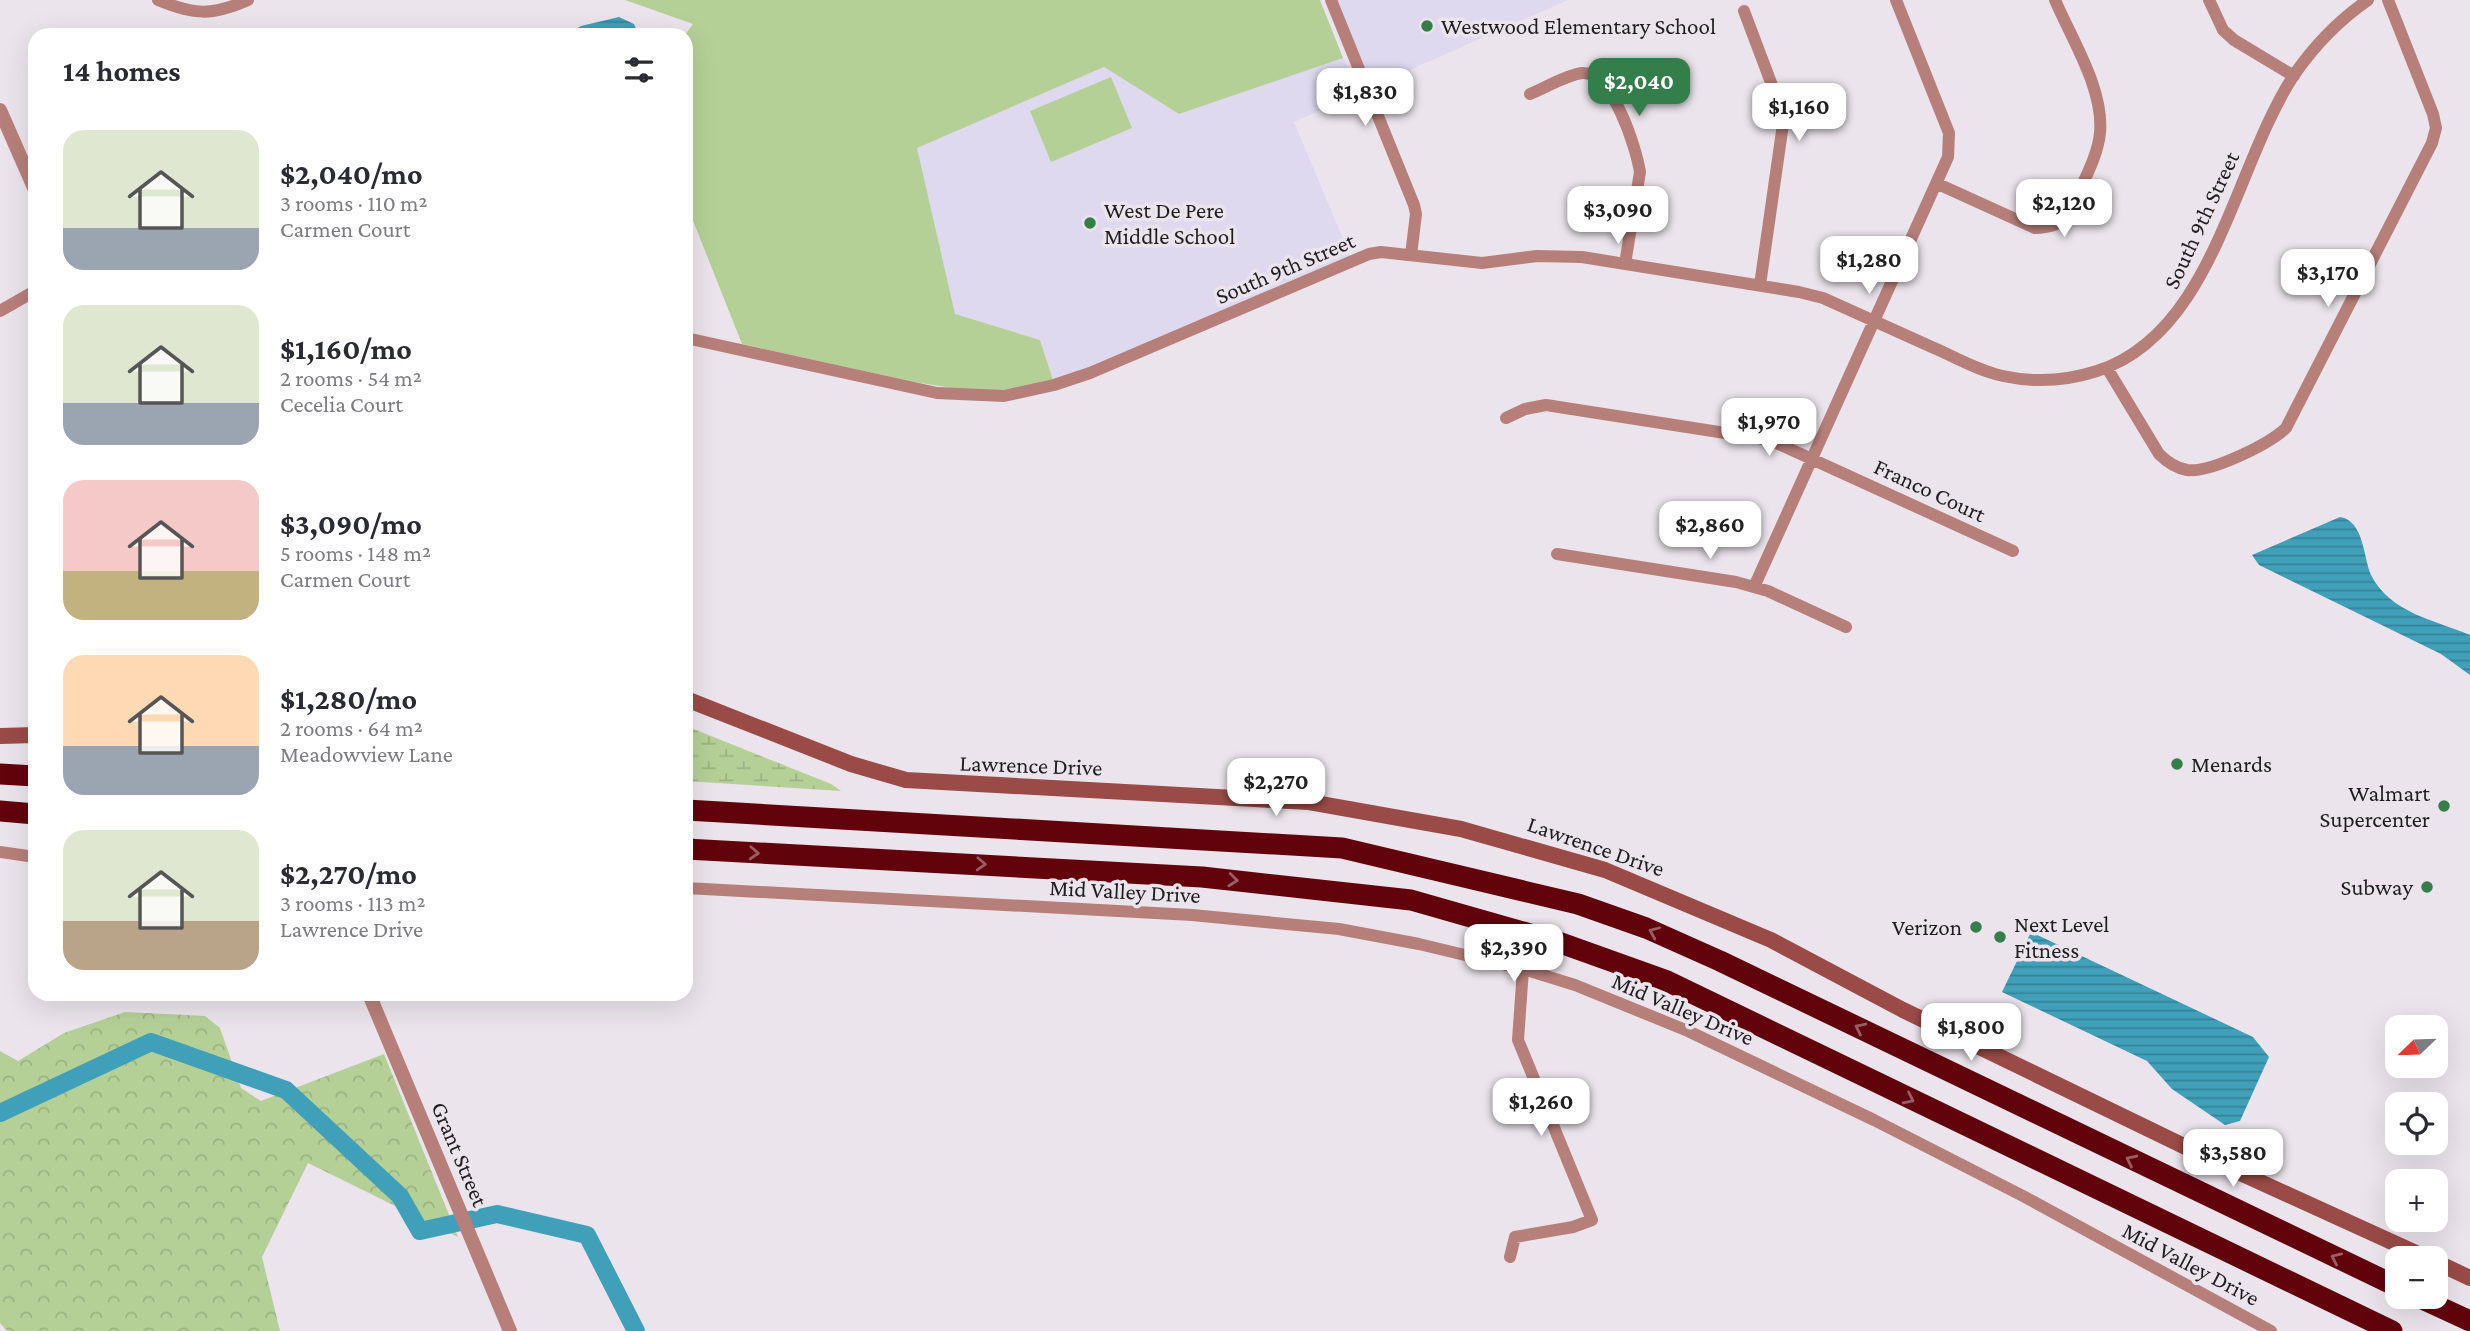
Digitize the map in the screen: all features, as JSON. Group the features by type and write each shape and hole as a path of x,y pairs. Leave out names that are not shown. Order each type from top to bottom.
{"highway":[{"path":"0,774 28,776"},
{"path":"693,810 1342,848 1578,904 1646,928 1720,961 2385,1281"},
{"path":"0,811 28,813"},
{"path":"693,849 1202,877 1411,900 1558,942 1667,982 2392,1331"},
{"path":"2444,1309 2470,1321"}],"main road":[{"name":"Lawrence Drive","path":"693,702 851,764 906,780 1309,802 1461,829 1605,870 1695,905 1771,940 1914,1016 2225,1166 2401,1246"},
{"path":"0,736 28,735"},
{"path":"2448,1268 2470,1278"}],"street":[{"path":"158,0 202,13 226,10 248,0"},
{"path":"1331,0 1414,205 1412,255"},
{"path":"1754,587 1948,157 1949,133 1895,0"},
{"path":"1938,184 2035,228 2052,227 2067,219 2097,147 2099,112 2094,90 2055,0"},
{"path":"2209,0 2223,30 2234,40 2294,76"},
{"name":"South 9th Street","path":"693,340 937,393 1004,396 1054,385 1090,373 1369,254 1381,252 1482,263 1559,256 1760,285 1823,299 1980,369 2010,377 2062,380 2107,368 2141,349 2159,334 2185,302 2294,76 2325,36 2368,0"},
{"path":"2107,368 2159,454 2178,467 2202,470 2275,439 2286,428 2434,135 2433,114 2388,0"},
{"path":"1744,11 1784,117 1760,285"},
{"path":"1530,94 1582,73 1599,77 1609,87 1637,157 1640,172 1625,264"},
{"path":"0,110 28,178"},
{"path":"0,311 28,295"},
{"path":"0,311 28,302"},
{"name":"Franco Court","path":"1506,418 1525,409 1546,405 1770,440 2013,551"},
{"path":"1557,554 1754,587 1846,627"},
{"path":"0,852 28,857"},
{"name":"Mid Valley Drive","path":"693,888 1185,915 1339,929 1419,944 1523,969 1574,985 1688,1031 1874,1120 2023,1196 2272,1331"},
{"path":"1510,1257 1515,1237 1573,1227 1592,1220 1518,1040 1523,969"},
{"name":"Grant Street","path":"372,1001 510,1331"}],"shaded area":[{"name":"Westwood Elementary School","path":"1333,0 1568,0 1369,88"},
{"path":"1343,58 1363,91 1294,122 1351,258 1054,383 1040,340 955,315 916,148 1104,67 1179,114"}],"green space":[{"path":"625,0 1320,0 1343,58 1179,114 1104,67 917,148 955,314 1040,340 1054,383 1005,392 977,392 914,382 742,344 693,221 693,28 690,28 693,24"},
{"path":"1111,77 1132,128 1051,162 1030,111"},
{"path":"693,729 831,784 841,791 693,781"},
{"path":"125,1012 205,1016 220,1028 241,1088 261,1101 384,1054 458,1237 308,1163 262,1257 280,1331 7,1331 0,1323 0,1051 18,1061 64,1033"}],"water":[{"path":"619,17 634,24 636,28 578,28"},
{"path":"2340,517 2354,525 2362,540 2371,575 2379,588 2390,598 2414,614 2470,635 2470,675 2441,654 2259,565 2252,555"},
{"path":"2031,932 2253,1037 2269,1057 2240,1121 2225,1125 2172,1089 2147,1061 2002,992"}],"waterway":[{"path":"0,1113 151,1042 286,1090 400,1196 420,1231 497,1214 587,1235 636,1331"}],"place":[{"name":"Westwood Elementary School","path":"1427,26"},
{"name":"West De Pere Middle School","path":"1090,223"},
{"name":"Menards","path":"2177,764"},
{"name":"Walmart Supercenter","path":"2444,806"},
{"name":"Subway","path":"2427,887"},
{"name":"Verizon","path":"1976,927"},
{"name":"Next Level Fitness","path":"2000,937"}]}
